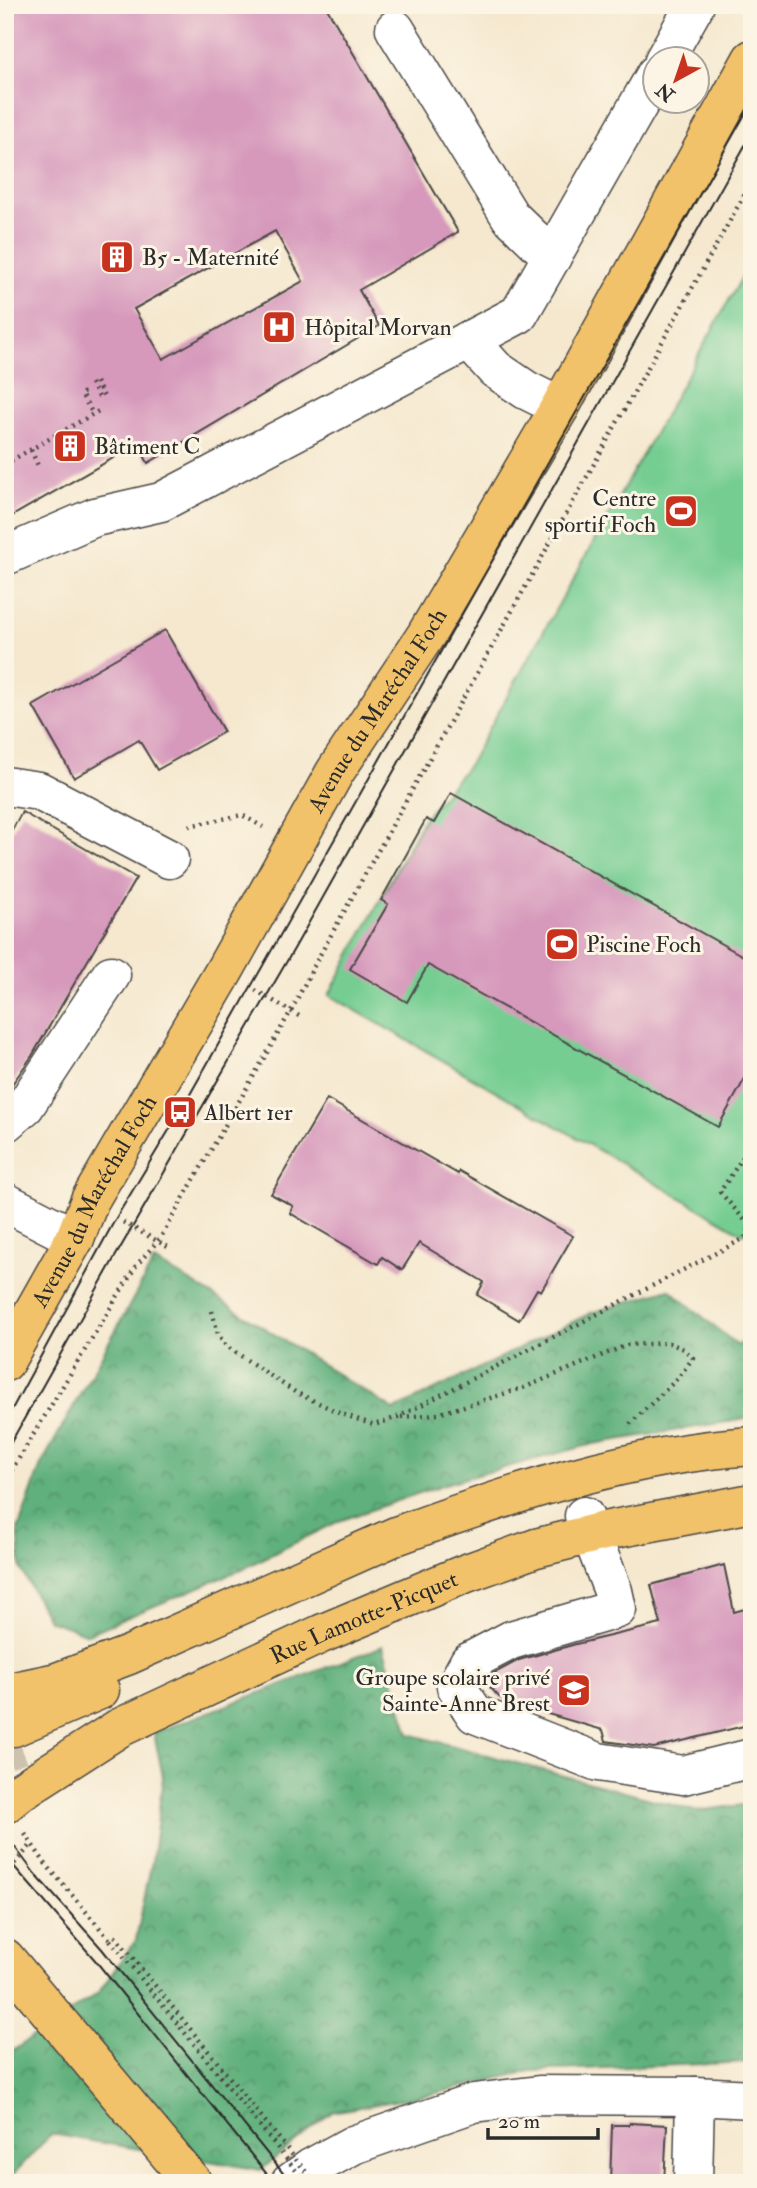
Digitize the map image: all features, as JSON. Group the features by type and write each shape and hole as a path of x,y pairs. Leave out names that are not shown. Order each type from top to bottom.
{"main road":[{"name":"Avenue du Maréchal Foch","path":"5,1362 75,1238 90,1200 223,974 335,772 426,635 560,407 752,60"},
{"path":"13,1721 57,1682 129,1655 396,1536 608,1468 689,1452 752,1446"},
{"name":"Rue Lamotte-Picquet","path":"13,1721 458,1536 616,1493 752,1468"},
{"name":"Rue Lamotte-Picquet","path":"5,1804 120,1728 296,1646 464,1574 536,1548 588,1525 657,1502 752,1491"},
{"name":"Rue Lamotte-Picquet","path":"13,1721 445,1558 588,1525 752,1503"},
{"path":"5,1958 193,2183"}],"street":[{"path":"672,46 695,5"},
{"path":"396,29 510,216 552,257"},
{"path":"5,556 95,517 161,502 519,314 642,99"},
{"path":"470,340 495,369 526,390 560,407"},
{"path":"5,786 39,791 169,859"},
{"path":"5,1123 25,1106 111,975"},
{"path":"5,1202 75,1238"},
{"path":"588,1525 617,1609 511,1640 470,1662 456,1686 475,1714 598,1762 683,1775 752,1758"},
{"path":"290,2183 353,2145 474,2103 538,2095 752,2099"},
{"path":"693,2183 695,2096"}],"path":[{"path":"5,1483 136,1266 161,1237 291,1011 752,181"},
{"path":"94,383 102,398"},
{"path":"81,394 98,412 88,405 81,394"},
{"path":"7,462 83,417 98,412"},
{"path":"96,422 98,412"},
{"path":"61,430 68,442"},
{"path":"7,462 61,430"},
{"path":"29,451 39,468"},
{"path":"7,462 13,470"},
{"path":"188,826 242,815 270,830"},
{"path":"212,1311 218,1334 226,1346 295,1392 342,1414 374,1425 398,1417 745,1238 750,1226 720,1192 752,1143"},
{"path":"398,1417 438,1414 523,1388 627,1345 669,1343 684,1349 693,1359 678,1378 624,1429"},
{"path":"5,1874 32,1844 45,1863 112,1938 315,2183"},
{"path":"112,1938 306,2183"}],"green space":[{"name":"Centre sportif Foch","path":"752,259 752,1235 742,1233 329,995 424,818 470,763"},
{"path":"154,1261 394,1410 591,1313 669,1289 738,1346 752,1333 752,1418 593,1444 451,1482 339,1521 242,1569 88,1634 48,1620 21,1569 18,1530 41,1465"},
{"path":"383,1646 409,1734 695,1811 752,1804 752,2062 530,2071 428,2095 332,2112 261,2170 51,2134 5,2183 5,2056 98,1993 136,1940 153,1856 163,1777 154,1733"}],"building":[{"name":"B5 - Maternité","path":"5,5 325,5 458,232 359,290 379,326 148,463 138,444 5,520","holes":["275,231 303,281 163,359 134,309"]},
{"path":"165,630 224,732 157,770 139,740 74,778 33,706"},
{"name":"Piscine Foch","path":"451,793 752,961 752,1066 718,1127 428,965 407,1002 350,969 388,904 381,900 426,819 434,823"},
{"path":"22,812 136,878 32,1056 5,1094 5,843"},
{"path":"327,1099 573,1236 541,1291 537,1289 519,1320 477,1295 484,1282 419,1243 402,1270 382,1257 378,1264 290,1213 293,1206 271,1194"},
{"path":"724,1565 734,1612 752,1607 752,1724 654,1748 606,1741 603,1730 517,1705 499,1697 490,1687 489,1676 519,1660 661,1624 651,1585"},
{"path":"612,2125 667,2125 664,2183 610,2183"}],"tunnel":[{"path":"5,1750 20,1744"}],"tram line":[{"path":"5,1422 116,1218 180,1112 752,102"},
{"path":"5,1453 294,949 752,133"},
{"path":"5,1834 35,1874 102,1949 291,2183"},
{"path":"5,1856 95,1960 274,2183"}],"place":[{"name":"B5 - Maternité","path":"117,257"},
{"name":"Hôpital Morvan","path":"279,327"},
{"name":"Bâtiment C","path":"70,446"},
{"name":"Centre sportif Foch","path":"681,511"},
{"name":"Piscine Foch","path":"562,944"},
{"name":"Albert 1er","path":"180,1112"},
{"name":"Groupe scolaire privé Sainte-Anne Brest","path":"574,1690"}]}
